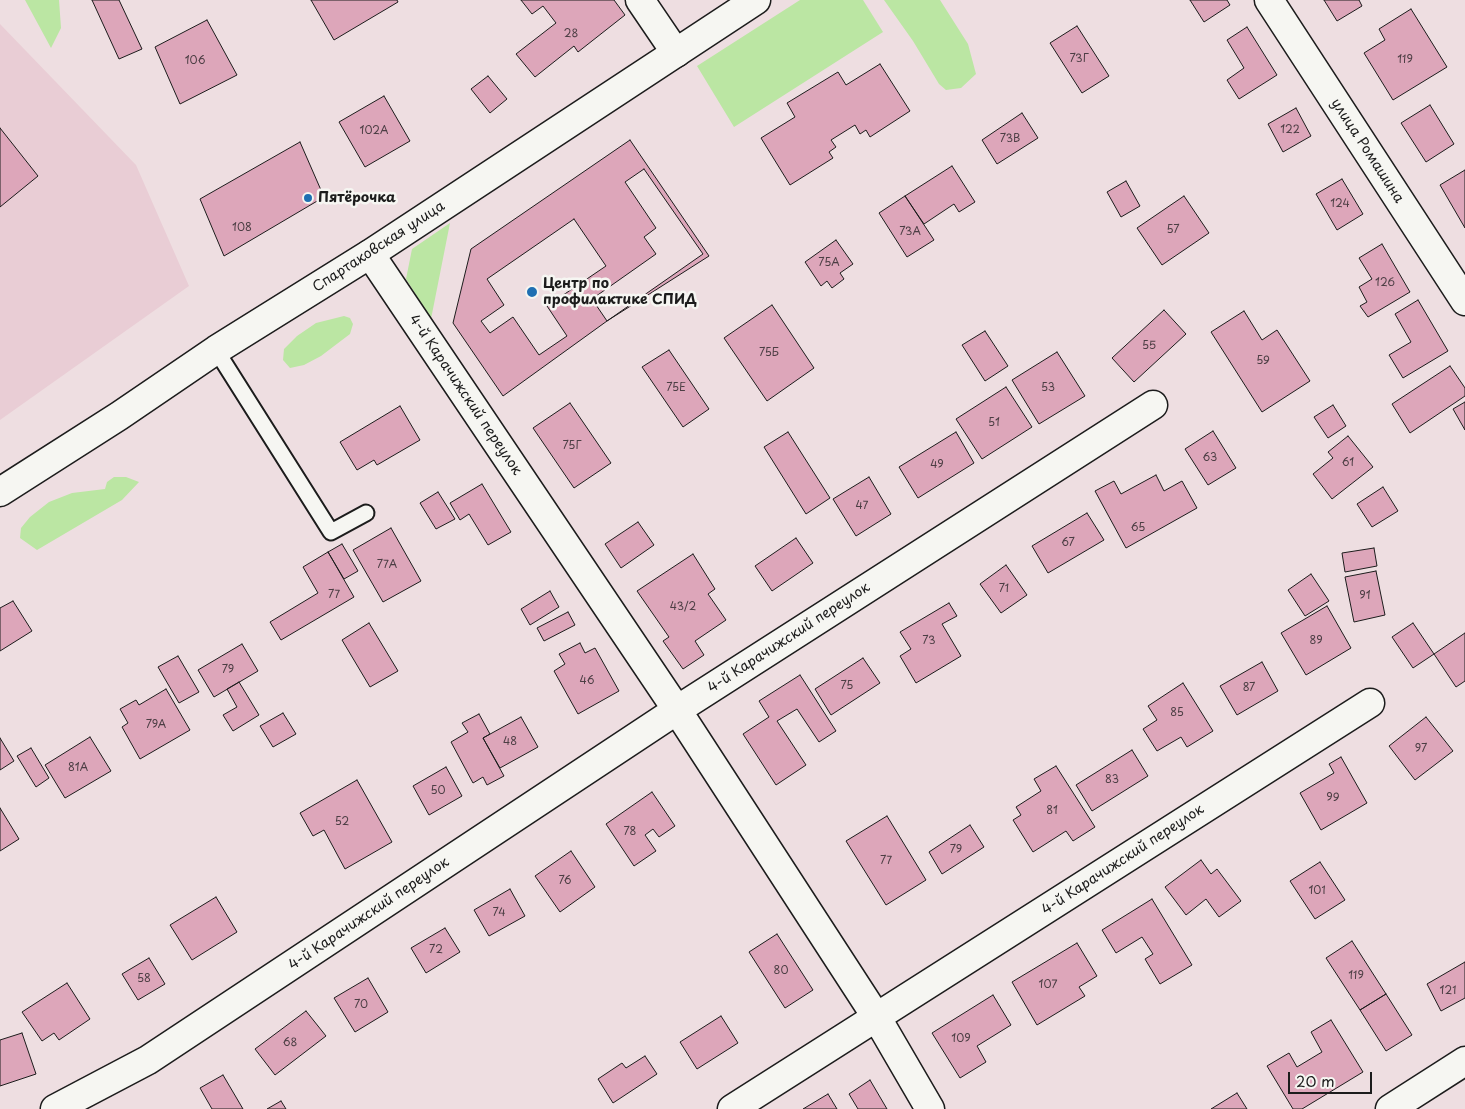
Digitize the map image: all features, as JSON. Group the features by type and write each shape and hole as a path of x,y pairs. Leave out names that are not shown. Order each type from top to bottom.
{"street":[{"path":"640,0 676,53"},
{"name":"Спартаковская улица","path":"0,492 119,416 216,350 370,254 756,0"},
{"name":"улица Ромашина","path":"1269,0 1465,301"},
{"name":"4-й Карачижский переулок","path":"370,254 677,710 877,1018 930,1109"},
{"name":"4-й Карачижский переулок","path":"55,1109 148,1060 677,710 1153,405"},
{"name":"4-й Карачижский переулок","path":"732,1109 1370,703"},
{"path":"1390,1109 1465,1061"}],"lane":[{"path":"216,350 331,532 366,512"}],"shaded area":[{"path":"0,24 136,165 189,286 0,420"}],"green space":[{"path":"25,0 59,0 61,28 51,48"},
{"path":"800,0 863,0 883,32 734,127 697,66"},
{"path":"884,0 940,0 968,44 976,74 961,88 946,90 939,84 913,41"},
{"path":"450,223 431,319 406,279 412,249"},
{"path":"344,316 350,318 353,324 350,334 321,356 304,365 290,368 283,360 284,349 297,336 316,323"},
{"path":"114,477 126,477 139,482 122,500 37,550 20,538 21,528 30,517 49,502 72,493 105,489 107,482"}],"building":[{"path":"92,0 119,0 142,49 119,59"},
{"path":"311,0 397,0 398,2 334,40"},
{"path":"521,0 614,0 625,15 578,52 574,46 535,77 516,54 556,23 543,6 532,14"},
{"path":"1190,0 1227,0 1230,5 1204,22"},
{"path":"1324,0 1359,0 1362,6 1337,21"},
{"path":"1411,9 1447,67 1393,100 1364,53 1385,40 1379,29"},
{"path":"207,20 237,75 180,104 155,47"},
{"path":"1077,26 1109,76 1082,93 1050,43"},
{"path":"1247,27 1277,75 1239,99 1227,80 1244,68 1227,40"},
{"path":"880,64 910,111 870,137 866,130 860,134 855,125 831,140 836,147 829,152 833,158 790,185 761,138 795,117 787,103 838,72 846,85"},
{"path":"488,76 507,99 490,113 471,89"},
{"path":"384,96 410,141 365,167 339,122"},
{"path":"1430,105 1454,144 1426,162 1401,123"},
{"path":"1296,108 1311,136 1283,152 1268,124"},
{"path":"1022,113 1038,138 997,164 982,140"},
{"path":"0,128 38,176 0,207"},
{"path":"630,140 709,256 607,321 503,396 453,323 471,249"},
{"path":"300,142 324,197 224,256 200,199"},
{"path":"952,166 975,202 959,212 954,204 924,224 905,196"},
{"path":"644,169 703,254 607,321 592,299 656,254 644,237 656,228 625,182"},
{"path":"1465,170 1465,228 1440,185"},
{"path":"1342,179 1363,214 1337,230 1316,194"},
{"path":"1126,181 1140,206 1121,217 1107,192"},
{"path":"905,196 934,240 907,257 879,213"},
{"path":"1184,196 1209,233 1162,265 1137,228"},
{"name":"Центр по профилактике СПИД","path":"574,219 606,266 547,306 567,336 539,355 513,317 490,333 481,321 504,305 487,279"},
{"path":"836,240 853,264 840,273 844,279 832,288 827,281 821,286 805,262"},
{"path":"1382,244 1410,292 1368,317 1360,306 1367,302 1359,287 1372,279 1359,258"},
{"path":"1418,300 1448,351 1403,378 1389,355 1411,342 1395,314"},
{"path":"772,305 814,368 767,401 724,338"},
{"path":"1164,310 1186,334 1134,382 1112,358"},
{"path":"1244,311 1262,340 1277,330 1310,381 1262,412 1211,332"},
{"path":"985,331 1008,366 985,381 962,345"},
{"path":"669,350 709,409 683,427 642,367"},
{"path":"1057,352 1085,396 1039,424 1012,380"},
{"path":"1450,366 1465,388 1465,396 1410,433 1392,404"},
{"path":"1006,387 1032,427 982,459 956,419"},
{"path":"1465,402 1465,430 1453,409"},
{"path":"570,403 611,463 574,488 533,428"},
{"path":"1333,405 1346,426 1328,438 1314,417"},
{"path":"400,406 420,440 377,465 374,460 357,470 340,442"},
{"path":"1213,431 1236,468 1208,485 1185,449"},
{"path":"788,432 830,498 806,514 764,447"},
{"path":"956,432 974,463 918,498 899,467"},
{"path":"1348,436 1373,467 1332,499 1313,474 1333,458 1328,452"},
{"path":"1156,475 1164,491 1182,481 1197,508 1126,548 1095,491 1114,481 1121,494"},
{"path":"869,477 891,514 856,536 833,499"},
{"path":"482,484 511,532 488,545 469,514 460,520 450,503"},
{"path":"1383,487 1398,511 1372,527 1357,504"},
{"path":"438,492 455,519 436,529 420,503"},
{"path":"1087,513 1104,540 1048,573 1032,546"},
{"path":"638,522 654,545 621,568 605,544"},
{"path":"391,528 421,581 383,602 353,550"},
{"path":"796,538 813,563 772,591 755,566"},
{"path":"342,544 358,571 344,579 328,552"},
{"path":"1374,548 1377,566 1345,572 1342,553"},
{"path":"328,552 354,597 281,640 270,622 318,593 303,567"},
{"path":"693,554 715,589 708,594 726,620 695,641 704,655 683,669 663,641 669,637 637,591"},
{"path":"1006,565 1027,595 1001,613 980,584"},
{"path":"1376,571 1385,615 1354,622 1345,577"},
{"path":"1311,574 1329,601 1305,616 1288,590"},
{"path":"550,591 559,607 530,625 521,609"},
{"path":"13,601 32,631 0,651 0,608"},
{"path":"949,603 957,616 942,624 961,656 916,683 900,656 911,649 900,632"},
{"path":"1327,606 1351,648 1306,675 1281,633"},
{"path":"568,612 575,625 544,641 537,628"},
{"path":"369,623 398,671 370,687 342,640"},
{"path":"1413,623 1434,654 1413,668 1392,637"},
{"path":"1465,633 1465,681 1456,687 1434,654"},
{"path":"580,643 585,653 595,648 619,691 578,714 554,671 565,664 559,654"},
{"path":"242,644 258,671 214,697 198,670"},
{"path":"178,656 199,692 179,703 158,667"},
{"path":"863,658 880,683 831,715 815,689"},
{"path":"1262,662 1278,691 1237,715 1220,686"},
{"path":"800,675 836,731 819,742 797,709 777,721 806,765 776,785 743,734 769,717 759,701"},
{"path":"239,682 259,715 233,731 223,715 237,707 227,689"},
{"path":"1183,683 1213,731 1187,747 1181,737 1157,751 1143,729 1157,720 1148,706"},
{"path":"166,689 190,730 140,759 122,727 128,723 120,709 136,700 139,705"},
{"path":"283,713 296,734 273,747 260,726"},
{"path":"479,714 490,734 483,738 504,776 487,785 483,777 473,783 451,742 468,732 462,723"},
{"path":"521,717 538,747 500,768 483,738"},
{"path":"1426,717 1453,751 1415,780 1389,746"},
{"path":"90,737 111,771 65,798 45,765"},
{"path":"0,738 14,761 0,770"},
{"path":"31,748 49,778 36,787 17,756"},
{"path":"1132,750 1148,776 1092,811 1076,785"},
{"path":"1341,757 1367,803 1321,830 1300,793 1334,773 1329,764"},
{"path":"1056,766 1095,827 1073,841 1066,831 1033,852 1013,820 1021,815 1016,807 1041,791 1034,779"},
{"path":"446,767 462,796 429,815 413,786"},
{"path":"357,780 392,842 345,869 324,830 313,836 300,813"},
{"path":"652,792 675,826 659,837 653,829 645,835 656,851 634,866 606,824"},
{"path":"0,808 19,839 0,851"},
{"path":"887,816 926,880 886,905 846,841"},
{"path":"970,825 984,847 942,874 929,852"},
{"path":"571,851 595,887 560,912 535,876"},
{"path":"1201,860 1211,874 1217,869 1241,901 1219,917 1206,899 1186,915 1165,887"},
{"path":"1320,862 1345,900 1315,919 1290,881"},
{"path":"510,889 525,916 489,936 474,910"},
{"path":"216,897 237,932 192,960 170,925"},
{"path":"1152,899 1192,965 1160,984 1145,959 1153,954 1142,937 1116,953 1102,930"},
{"path":"445,928 460,952 426,973 411,948"},
{"path":"777,934 813,990 785,1008 749,952"},
{"path":"1352,941 1386,994 1360,1010 1326,958"},
{"path":"1077,943 1097,976 1079,987 1085,996 1037,1025 1012,982"},
{"path":"149,958 165,984 138,1000 122,974"},
{"path":"1465,962 1465,998 1441,1011 1427,984"},
{"path":"368,978 388,1012 355,1032 334,998"},
{"path":"67,983 90,1019 59,1040 54,1033 42,1041 22,1012"},
{"path":"1386,994 1412,1035 1386,1051 1360,1010"},
{"path":"993,995 1011,1025 977,1046 986,1062 960,1078 932,1033"},
{"path":"306,1011 326,1036 275,1075 255,1049"},
{"path":"721,1016 738,1043 697,1069 680,1042"},
{"path":"1331,1020 1363,1072 1302,1109 1293,1109 1267,1066 1289,1053 1297,1067 1322,1052 1311,1032"},
{"path":"22,1033 36,1074 0,1086 0,1040"},
{"path":"645,1056 657,1074 613,1103 598,1079 622,1063 626,1068"},
{"path":"223,1075 243,1109 212,1109 200,1088"},
{"path":"870,1080 887,1109 858,1109 849,1094"},
{"path":"1237,1093 1247,1109 1211,1109"},
{"path":"828,1094 837,1109 803,1109"},
{"path":"281,1101 286,1109 267,1109"}],"place":[{"name":"Пятёрочка","path":"308,198"},
{"name":"Центр по профилактике СПИД","path":"532,292"}]}
